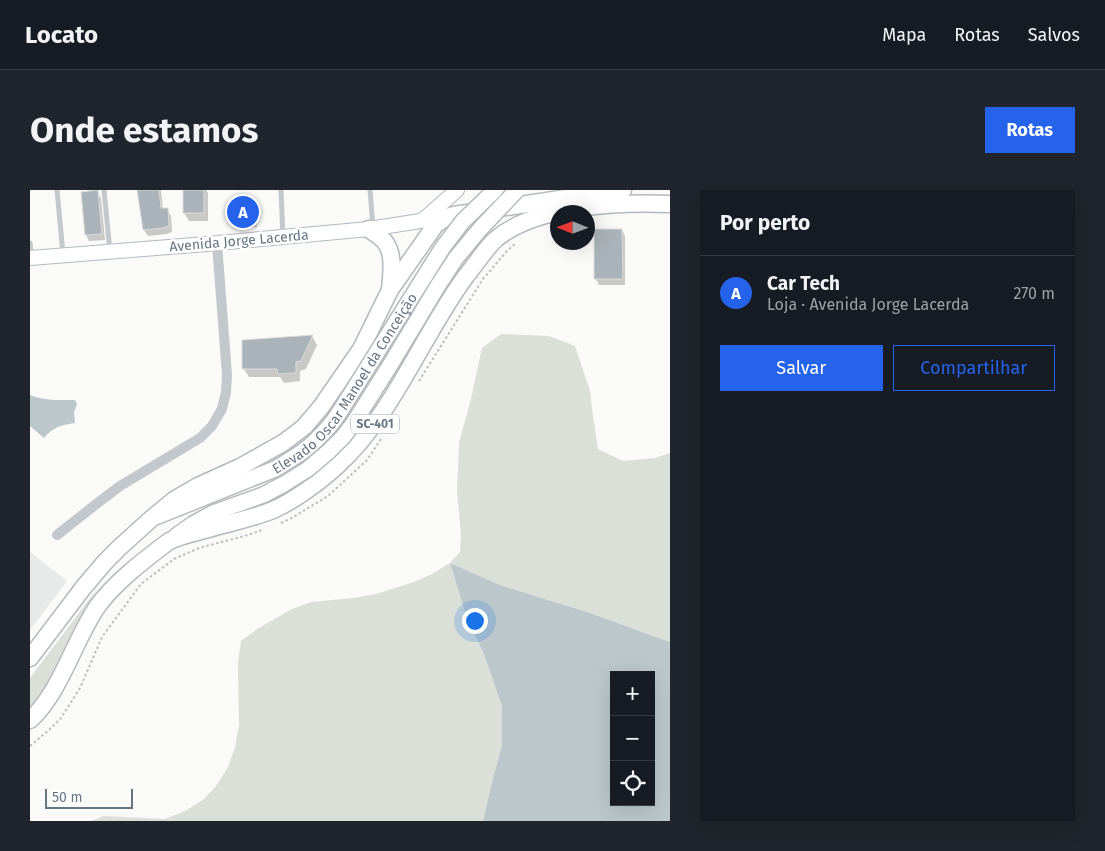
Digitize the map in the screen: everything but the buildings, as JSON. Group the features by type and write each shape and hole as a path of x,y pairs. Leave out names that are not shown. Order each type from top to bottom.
{"highway":[{"path":"30,658 105,562 151,519 174,500 283,443 304,427 321,407 361,349 390,290 436,224 447,217 584,194 623,190"},
{"name":"SC-401","path":"30,720 53,691 79,638 98,607 122,579 171,540 275,509 298,496 337,466 356,448 386,408 456,290 496,239 523,223 549,214 582,207 670,204"},
{"path":"371,229 385,242 390,252 392,264 390,290"}],"main road":[{"path":"423,220 457,190"},
{"name":"Elevado Oscar Manoel da Conceição","path":"151,519 275,469 318,439 330,426 344,405 443,247 463,221 495,190"},
{"name":"Elevado Oscar Manoel da Conceição","path":"171,540 192,524 213,513 284,484 328,452 353,424 456,258 517,190"},
{"name":"Avenida Jorge Lacerda","path":"31,258 283,238 371,229 447,217"}],"street":[{"path":"57,535 120,486 200,438 212,426 222,408 226,392 227,375 217,244"}],"lane":[{"path":"57,190 64,256"},
{"path":"104,190 110,252"},
{"path":"281,190 283,238"},
{"path":"370,190 371,229"},
{"path":"30,243 31,258"}],"shaded area":[{"path":"501,334 549,336 575,346 590,391 598,449 623,461 655,458 670,453 670,642 590,613 500,585 450,563 460,552 461,533 457,493 459,443 482,348"},
{"path":"30,395 47,399 75,400 77,404 74,412 75,423 58,427 44,438 30,426"},
{"path":"30,552 67,581 30,630"},
{"path":"450,563 464,609 483,652 502,706 502,745 483,821 91,821 104,816 165,819 185,811 203,800 216,786 228,767 235,747 239,725 238,662 241,641 257,629 292,609 311,602 376,594 414,582"},
{"path":"450,563 500,585 590,613 670,642 670,821 483,821 502,745 502,706 483,652 473,631"},
{"path":"97,589 70,637 55,673 43,692 30,707 30,678"}],"place":[{"name":"Car Tech","path":"243,212"}]}
